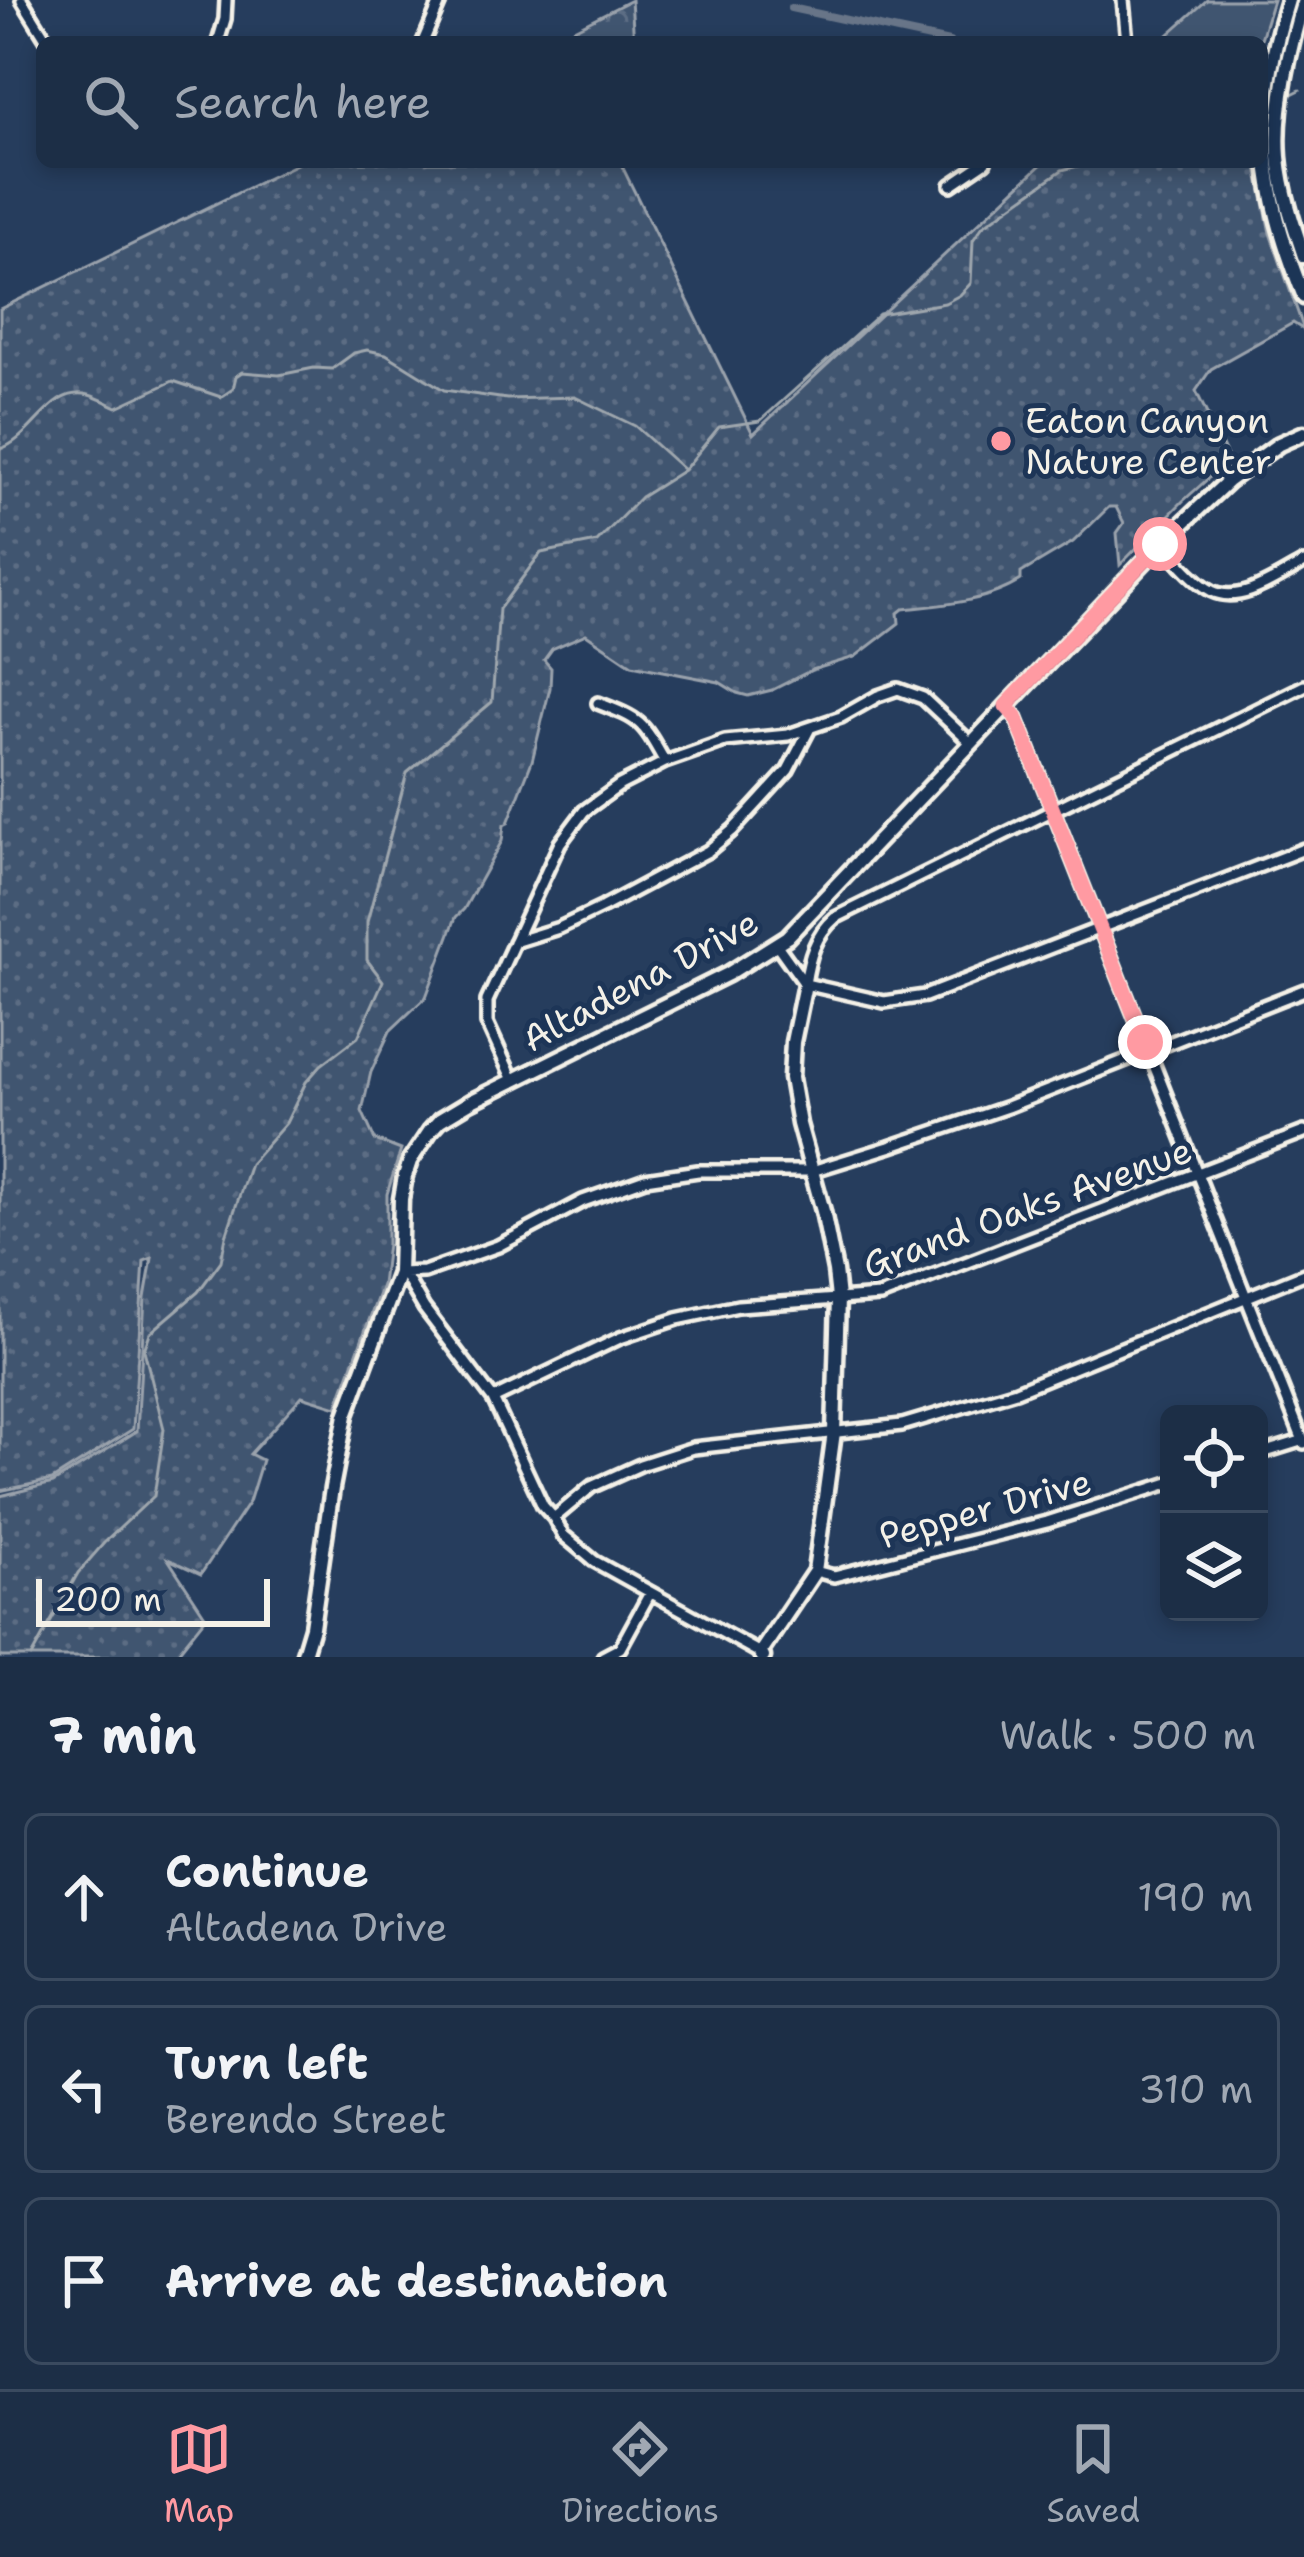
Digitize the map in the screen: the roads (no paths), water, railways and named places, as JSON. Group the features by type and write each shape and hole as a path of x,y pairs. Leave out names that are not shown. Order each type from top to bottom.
{"main road":[{"path":"1268,91 1288,0"},
{"path":"1304,0 1289,58 1279,156 1289,212 1304,256"},
{"path":"1267,168 1273,206 1304,297"},
{"name":"Altadena Drive","path":"303,1657 312,1627 346,1415 399,1273 401,1199 410,1161 440,1120 777,945 1160,544 1228,481 1279,444 1304,433"},
{"path":"762,1655 814,1571 834,1432 838,1298 830,1236 791,1078 805,984"}],"street":[{"path":"22,0 44,36"},
{"path":"220,36 226,0"},
{"path":"426,36 441,0"},
{"path":"1123,0 1126,36"},
{"path":"951,184 976,168"},
{"path":"1160,544 1207,588 1229,596 1304,563"},
{"path":"805,984 816,939 835,918 1304,686"},
{"path":"513,1080 485,1012 491,987 560,843 584,811 620,785 665,762 725,741 788,735 841,717 898,689 923,698 971,742"},
{"path":"598,703 644,725 665,762"},
{"path":"1006,706 1016,717 1304,1441 1268,1451"},
{"path":"514,942 588,914 708,851 788,770 810,728"},
{"path":"777,945 805,984 884,1002 925,996 1304,849"},
{"path":"399,1273 420,1273 498,1246 583,1201 645,1179 698,1172 812,1171 1007,1107 1304,990"},
{"name":"Grand Oaks Avenue","path":"493,1399 657,1324 737,1306 880,1296 1304,1132"},
{"path":"399,1273 493,1399 543,1506 563,1535 594,1562 762,1655"},
{"path":"554,1518 591,1487 640,1465 693,1448 902,1425 1016,1391 1304,1274"},
{"name":"Pepper Drive","path":"814,1571 834,1576 1047,1522 1160,1486"},
{"path":"603,1657 620,1648 650,1593"}],"waterway":[{"path":"791,8 921,36"},
{"path":"1286,97 1300,90"},
{"path":"31,1657 78,1573 154,1496 164,1429 144,1350 150,1333 198,1292 221,1261 250,1164 286,1123 306,1082 358,1037 383,981 367,960 367,922 407,773 492,702 499,609 541,553 597,542 641,497 684,470 719,427 760,421 879,314 945,303 960,295 971,283 973,240 983,226 1070,168"},
{"path":"0,449 52,405 75,394 117,407 173,381 221,397 233,389 242,372 279,375 332,369 367,350 386,354 444,390 507,399 575,397 635,426 684,470"}],"place":[{"name":"Eaton Canyon Nature Center","path":"1001,441"}]}
